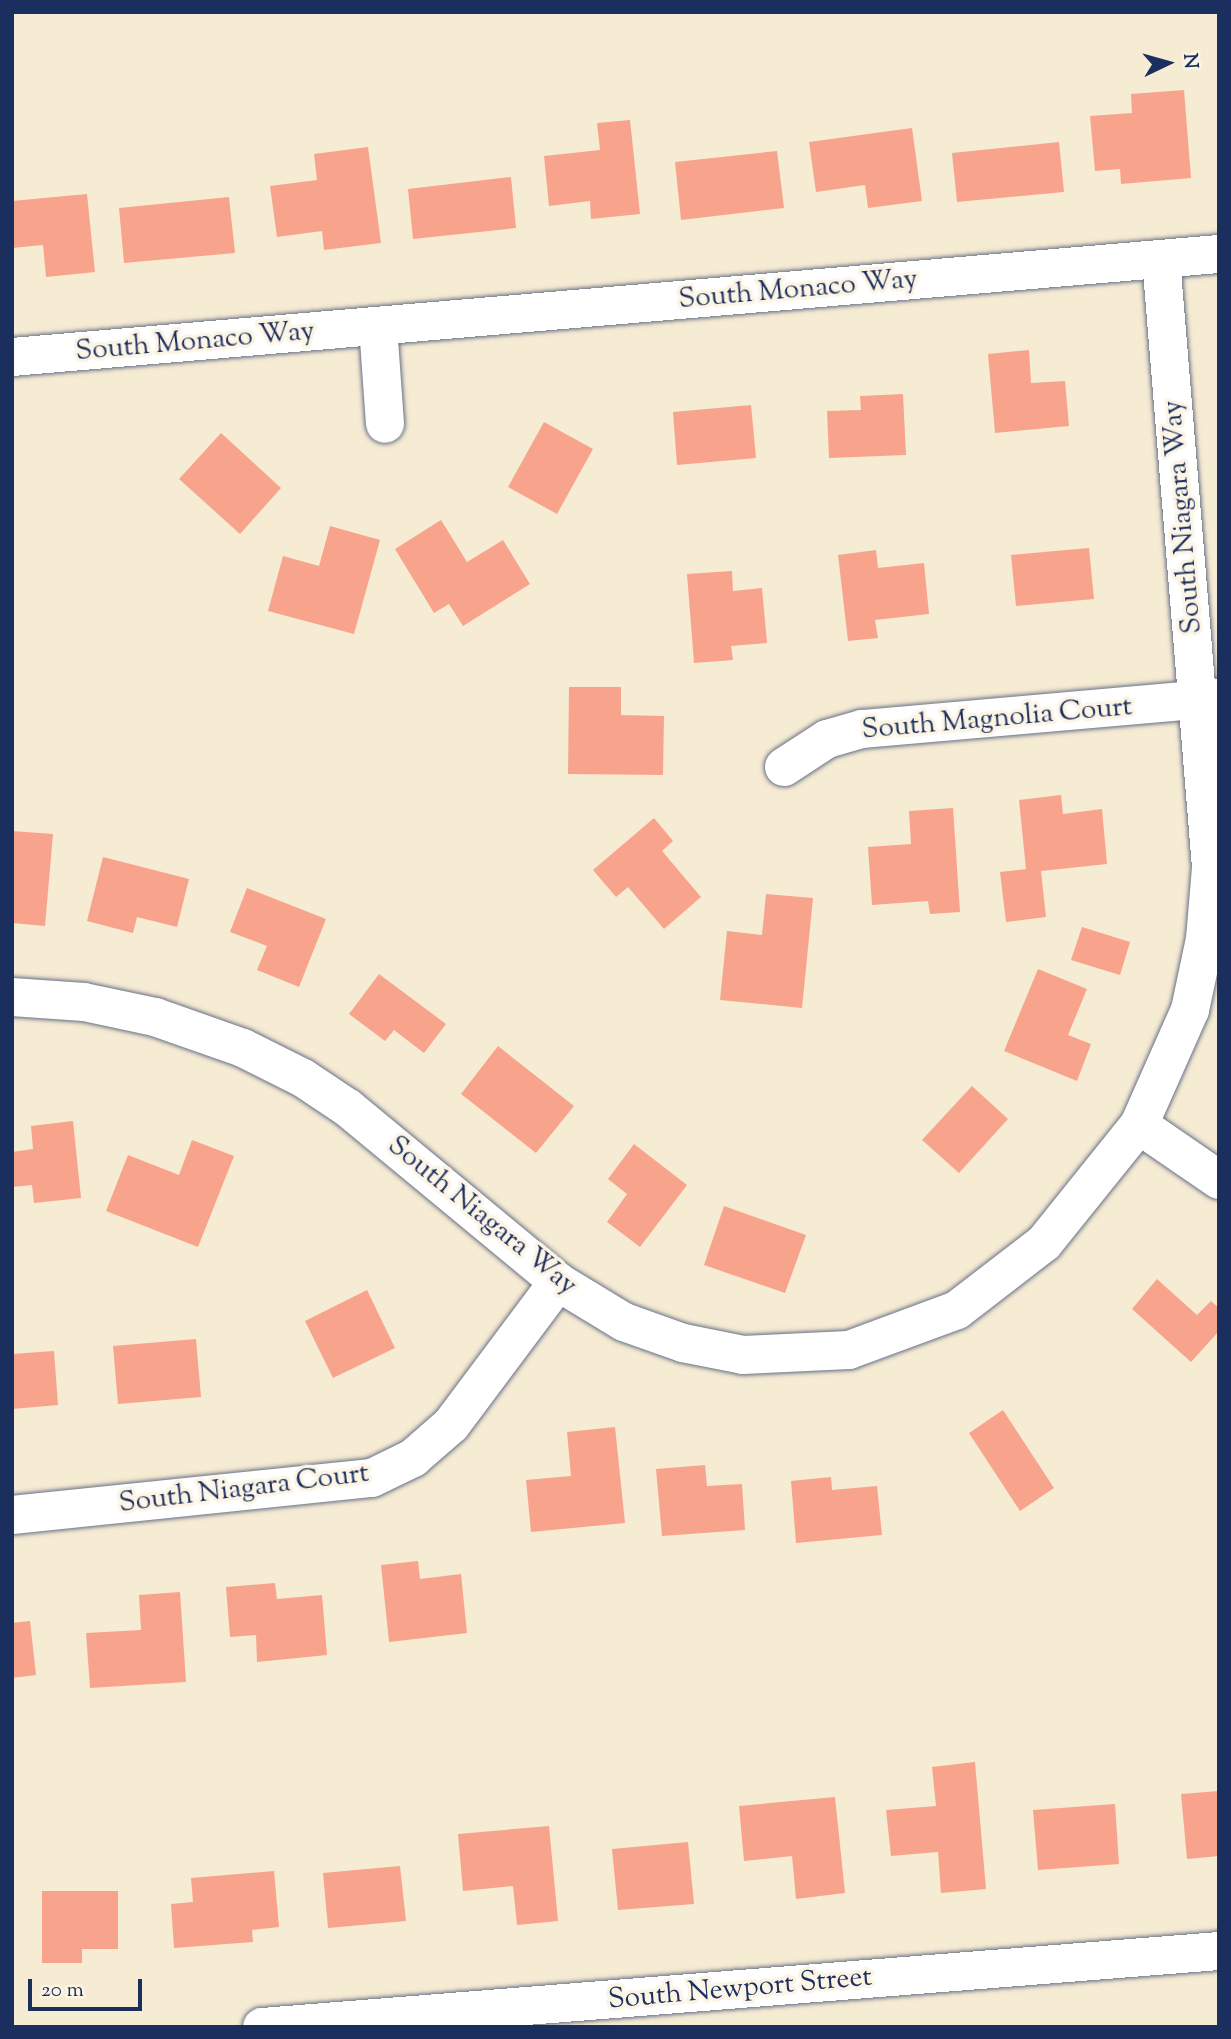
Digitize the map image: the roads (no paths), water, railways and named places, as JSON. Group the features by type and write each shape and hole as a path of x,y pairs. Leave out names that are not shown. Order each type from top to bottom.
{"street":[{"name":"South Monaco Way","path":"12,357 1219,254"},
{"name":"South Niagara Way","path":"12,997 84,1002 155,1017 243,1048 303,1078 348,1108 558,1282 624,1322 683,1343 743,1355 849,1350 947,1315 1006,1278 1044,1243 1139,1125 1190,1010 1205,939 1211,867 1209,699 1161,259"},
{"path":"378,326 385,424"},
{"name":"South Magnolia Court","path":"784,767 827,739 863,729 1209,699"},
{"path":"1139,1125 1219,1180"},
{"name":"South Niagara Court","path":"12,1515 372,1478 413,1458 451,1425 558,1282"},
{"name":"South Newport Street","path":"262,2027 1219,1951"}]}
